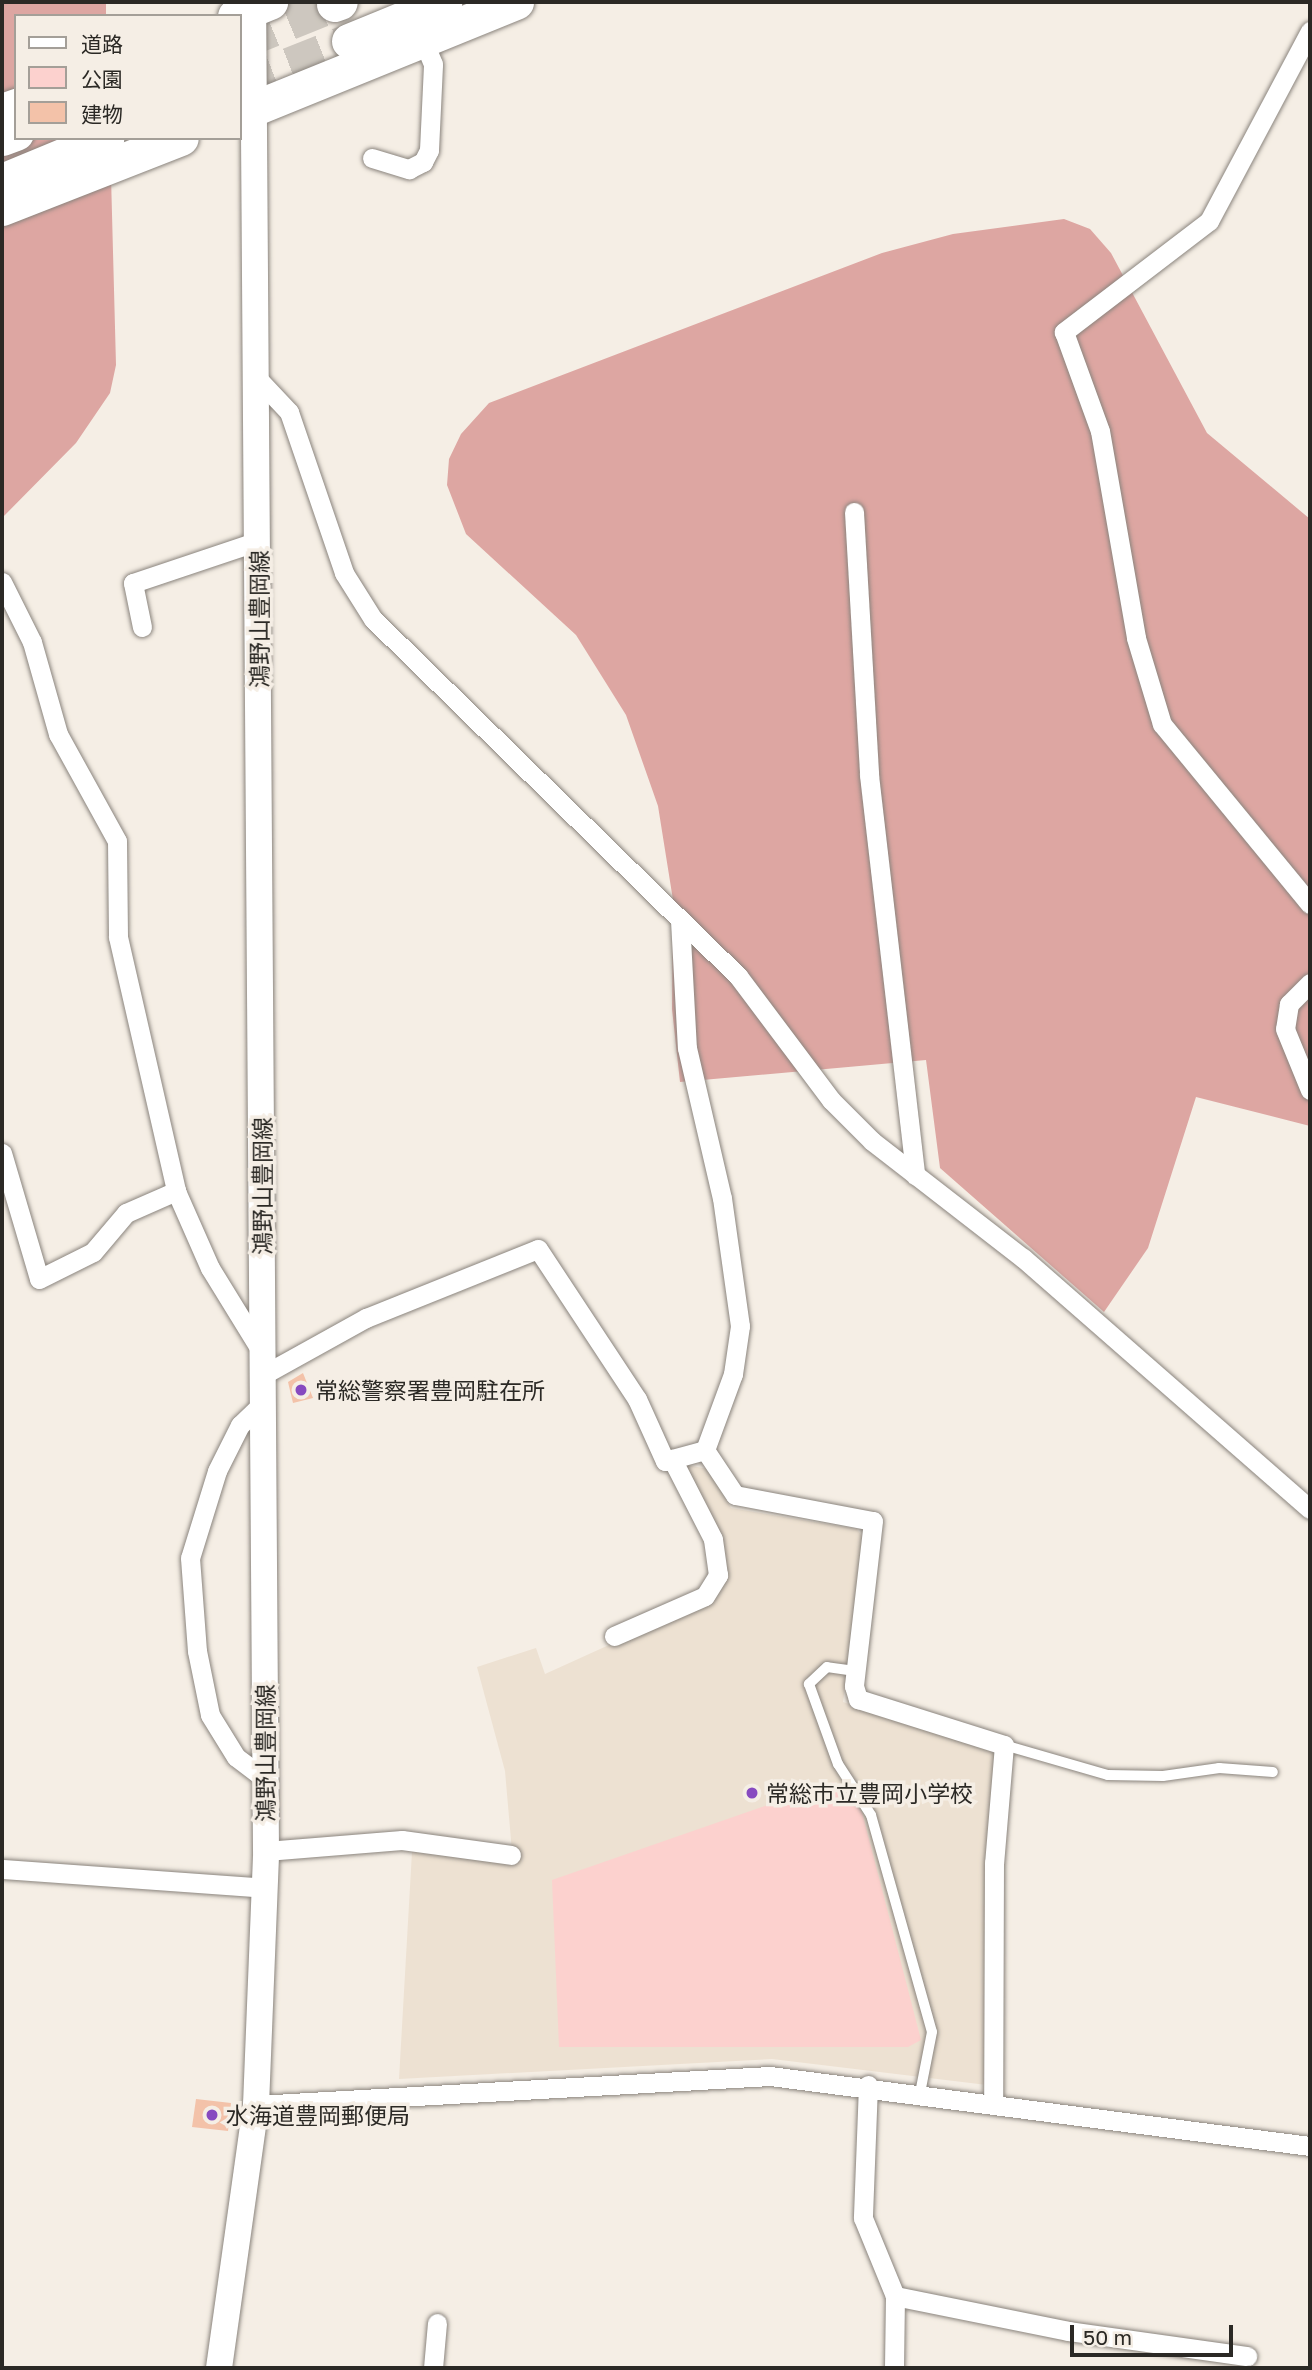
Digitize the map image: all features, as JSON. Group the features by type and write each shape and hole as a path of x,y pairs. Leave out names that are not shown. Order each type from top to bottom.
{"highway":[{"path":"349,41 444,2"},
{"path":"247,111 516,2"},
{"path":"2,181 101,140"},
{"path":"2,208 176,140"}],"main road":[{"name":"鴻野山豊岡線","path":"219,2368 256,2105 266,1851 257,378 247,111 253,7"}],"street":[{"path":"1310,32 1209,222 1064,332 1100,431 1136,638 1162,724 1310,904"},
{"path":"372,158 409,169 429,150 433,64 423,40"},
{"path":"257,378 289,412 344,573 373,620 737,976 831,1101 915,1175 1023,1258 1310,1509"},
{"path":"854,512 869,775 915,1175"},
{"path":"142,627 133,583 258,541"},
{"path":"2,582 32,642 58,734 117,841 118,937 176,1191 216,1280 263,1365 366,1318 538,1249 638,1399 666,1461 705,1450"},
{"path":"680,920 687,1048 722,1198 740,1326 733,1374 705,1450"},
{"path":"1310,983 1289,1004 1285,1029 1310,1090"},
{"path":"2,1153 39,1279 93,1252 126,1213 176,1191"},
{"path":"264,1402 240,1425 217,1471 190,1558 197,1651 210,1715 236,1757 266,1780"},
{"path":"705,1450 735,1495 873,1521 855,1671 858,1699 1004,1745 994,1863 993,2103"},
{"path":"614,1636 705,1595 718,1575 713,1539 672,1459"},
{"path":"266,1851 402,1840 511,1854"},
{"path":"2,1869 265,1888"},
{"path":"256,2105 770,2076 868,2085 1310,2146"},
{"path":"868,2085 863,2218 895,2296 894,2368"},
{"path":"895,2296 1068,2332 1247,2356"},
{"path":"433,2368 437,2323"}],"lane":[{"path":"855,1671 827,1667 809,1684 838,1764 871,1815 932,2032 920,2092"},
{"path":"1004,1745 1108,1775 1163,1776 1219,1768 1273,1772"}],"shaded area":[{"path":"2,2 106,2 106,14 14,14 14,140 110,140 116,365 110,393 76,443 2,518"},
{"path":"1064,219 1090,229 1111,253 1207,433 1310,519 1310,1126 1196,1097 1148,1248 1104,1312 940,1168 926,1060 680,1082 672,1009 673,900 658,806 626,715 576,635 466,534 447,485 449,459 461,434 489,403 882,253 953,234"},
{"name":"常総市立豊岡小学校","path":"681,1464 708,1469 731,1508 857,1529 865,1541 843,1702 996,1751 987,2085 772,2059 399,2079 412,1852 513,1863 505,1771 477,1667 536,1648 545,1674 706,1601 718,1589"}],"green space":[{"path":"834,1782 862,1812 921,2040 908,2047 559,2047 552,1880"}],"building":[{"name":"常総警察署豊岡駐在所","path":"303,1373 313,1398 293,1403 288,1382"},
{"name":"水海道豊岡郵便局","path":"196,2099 231,2103 228,2131 192,2127"}],"tunnel":[{"path":"242,41 334,4"},
{"path":"242,83 349,41"}],"place":[{"name":"常総警察署豊岡駐在所","path":"301,1390"},
{"name":"常総市立豊岡小学校","path":"752,1793"},
{"name":"水海道豊岡郵便局","path":"212,2115"}]}
